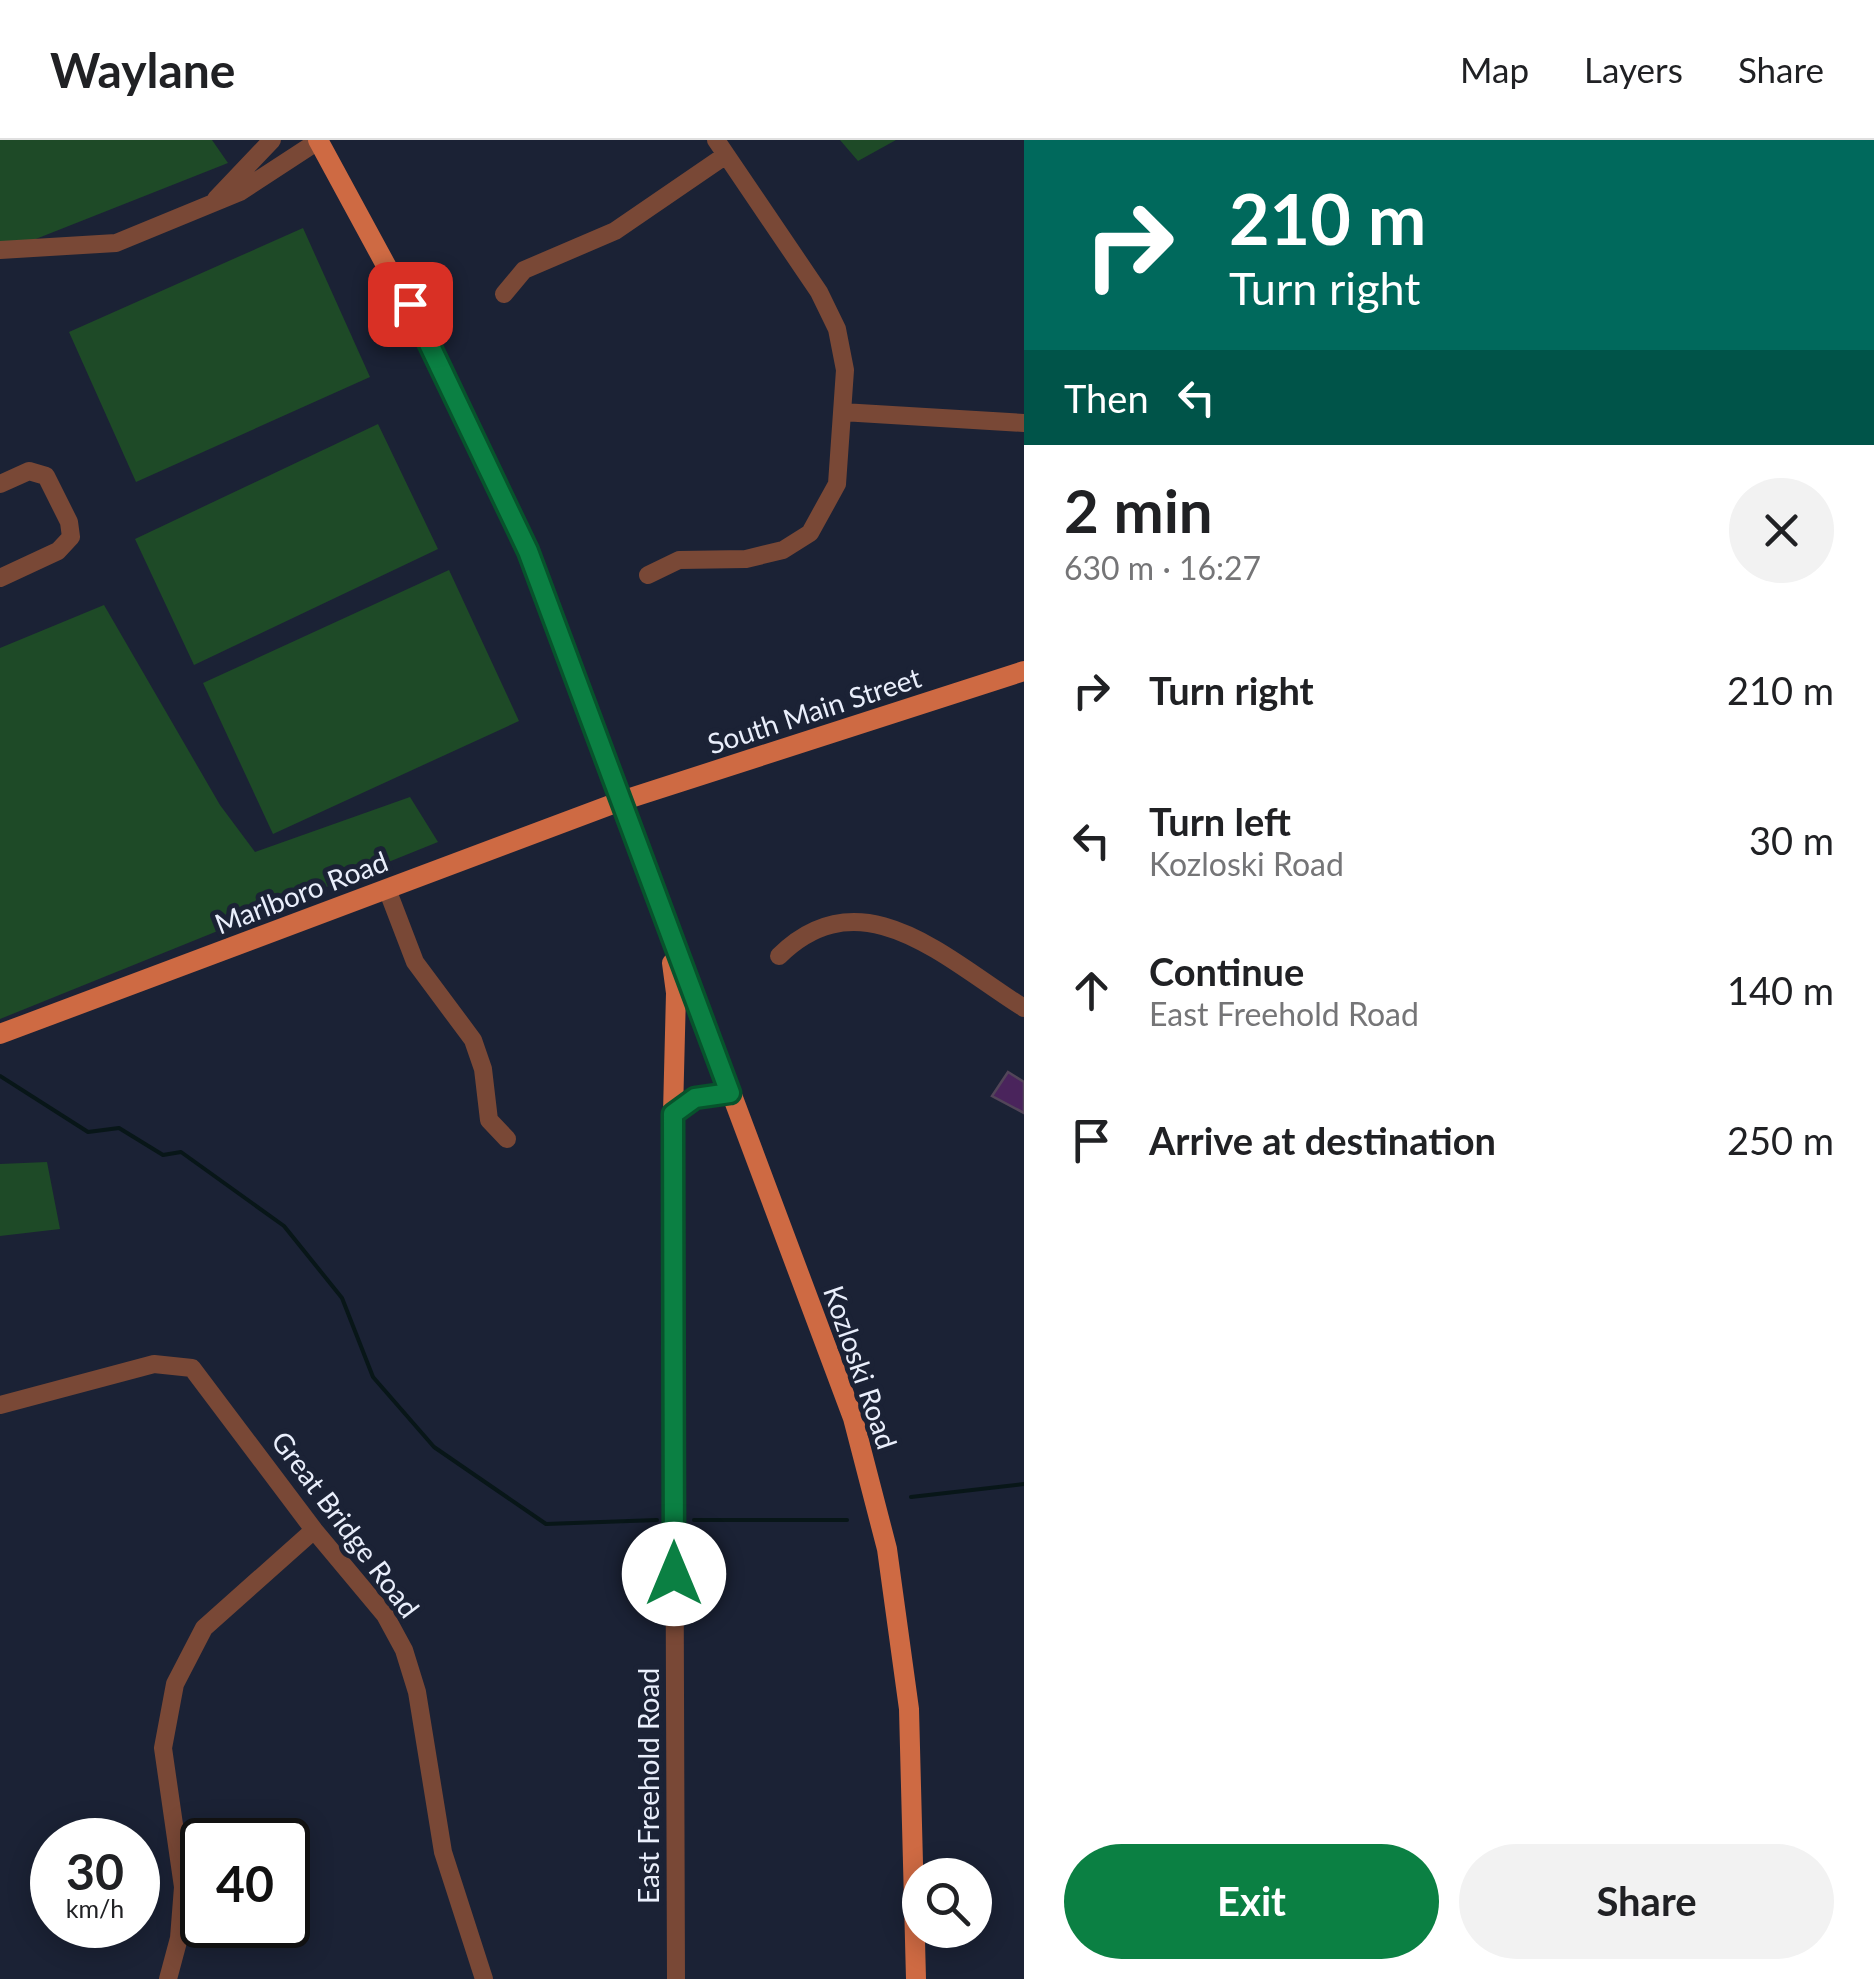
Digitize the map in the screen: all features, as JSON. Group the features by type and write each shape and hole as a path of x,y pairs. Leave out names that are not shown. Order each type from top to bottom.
{"main road":[{"path":"318,140 410,304 484,453 548,602 621,802"},
{"name":"South Main Street","path":"621,802 1024,671"},
{"name":"Marlboro Road","path":"0,1034 621,802"},
{"name":"Kozloski Road","path":"621,802 853,1418 887,1549 910,1709 920,1977"},
{"path":"665,922 676,993 673,1114"},
{"path":"673,1114 695,1098 730,1093"}],"street":[{"path":"209,206 272,140"},
{"path":"0,250 116,243 240,192 318,140"},
{"path":"504,294 524,270 615,230 721,147 830,311 842,347 837,484 810,533 766,556 679,560 648,575"},
{"path":"842,412 1024,424"},
{"path":"0,484 29,471 46,476 69,522 70,537 58,551 0,578"},
{"path":"388,889 415,962 473,1040 483,1069 489,1120 507,1140"},
{"path":"779,956 802,932 831,923 872,920 907,934 1024,1008"},
{"name":"East Freehold Road","path":"673,1114 676,1979"},
{"name":"Great Bridge Road","path":"0,1404 154,1364 192,1368 314,1530 385,1615 404,1650 417,1692 443,1852 484,1979"},
{"path":"168,1979 179,1938 183,1886 163,1748 175,1684 204,1628 314,1530"}],"green space":[{"path":"0,140 212,140 228,163 13,248 0,248"},
{"path":"840,140 896,140 858,161"},
{"path":"303,228 370,377 136,482 69,332"},
{"path":"378,424 438,549 194,665 135,539"},
{"path":"449,570 519,721 273,834 203,683"},
{"path":"104,605 220,805 255,852 410,797 438,842 0,1019 0,648"},
{"path":"47,1162 60,1229 0,1236 0,1164"}],"building":[{"path":"1008,1072 1024,1082 1024,1113 992,1096"}],"waterway":[{"path":"0,1076 88,1132 119,1128 163,1155 181,1152 284,1226 342,1298 373,1377 434,1447 546,1524 657,1520"},
{"path":"911,1497 1024,1484"},
{"path":"694,1520 847,1520"}],"route":[{"path":"410,304 528,551 730,1093 695,1098 678,1106 673,1114 674,1574"}]}
